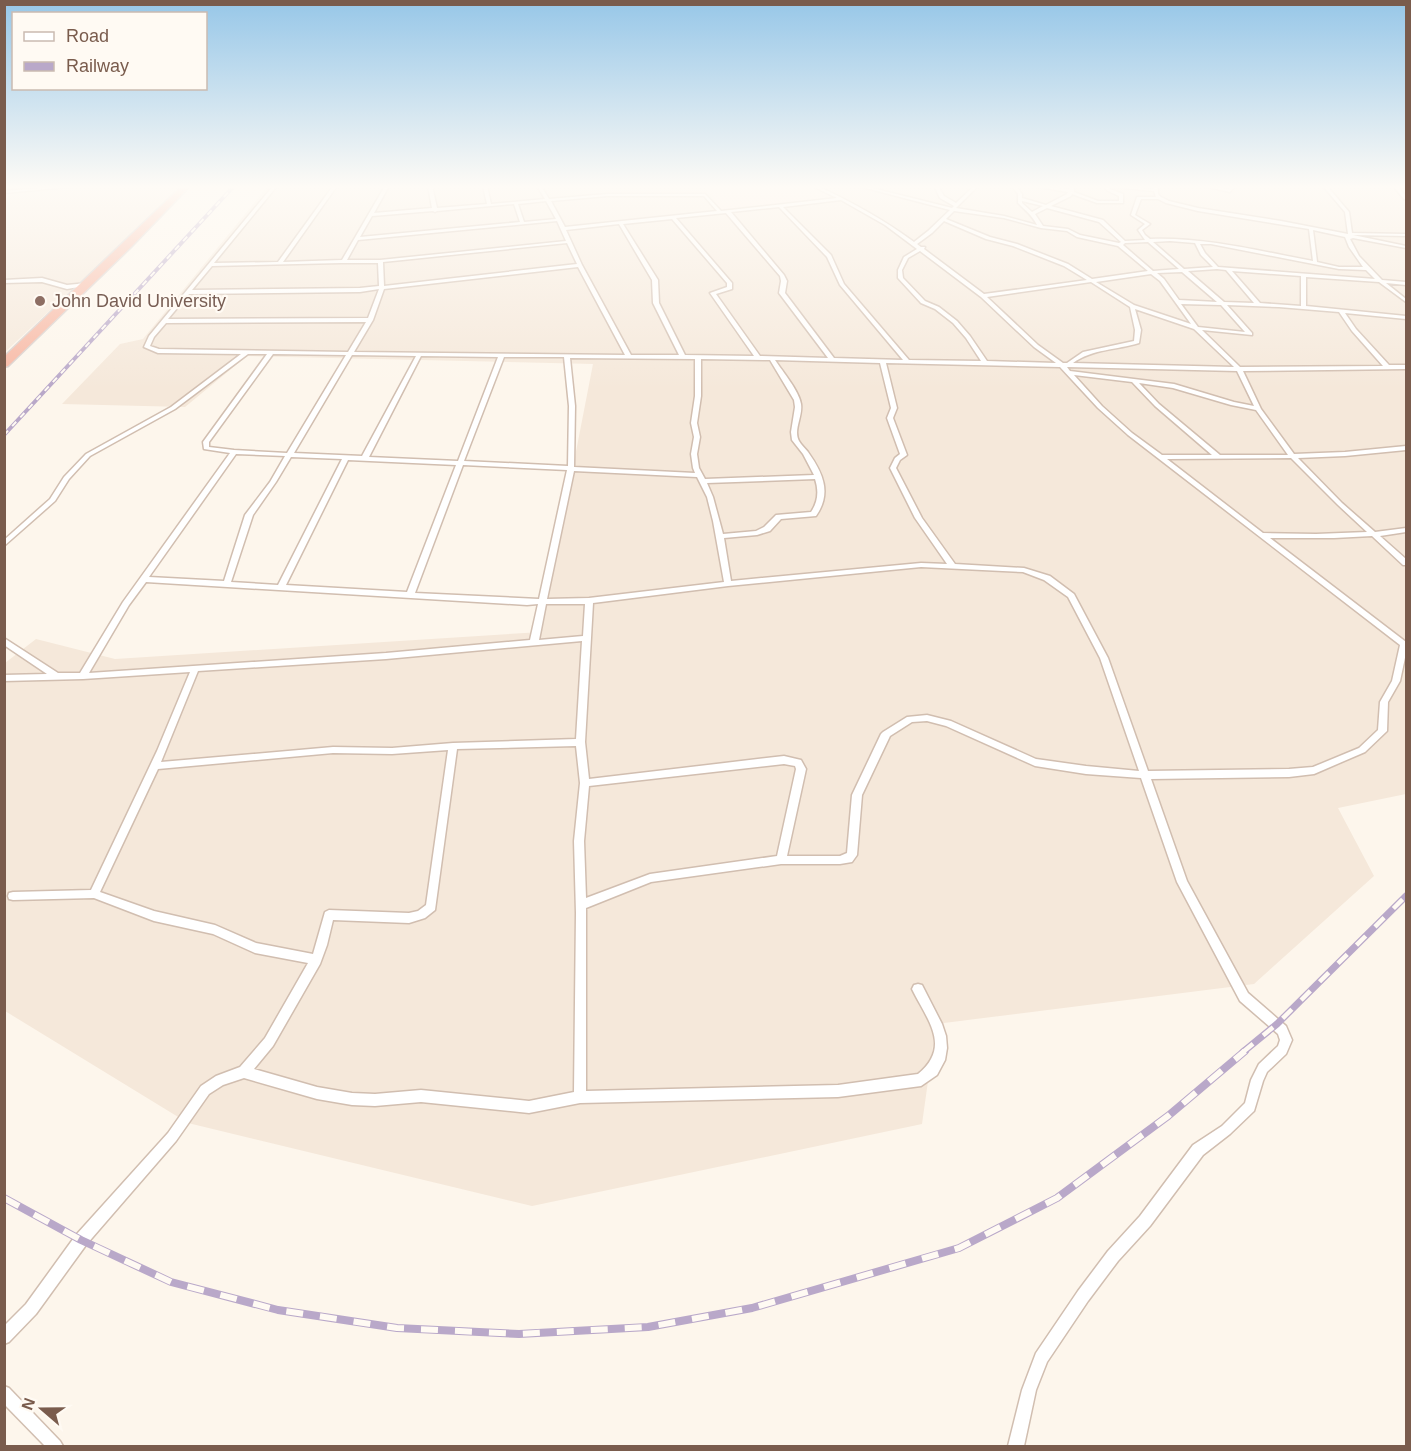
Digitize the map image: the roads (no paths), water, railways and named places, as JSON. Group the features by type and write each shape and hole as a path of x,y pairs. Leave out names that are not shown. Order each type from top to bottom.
{"highway":[{"path":"4,364 118,254"}],"street":[{"path":"221,254 148,342 149,349 247,353 698,357 1061,364"},
{"path":"279,264 286,254"},
{"path":"343,263 348,254"},
{"path":"212,265 343,263 452,254"},
{"path":"574,254 629,357"},
{"path":"639,254 655,280 656,303 683,357"},
{"path":"705,254 727,280 730,288 713,294 758,358"},
{"path":"763,254 782,276 784,281 782,292 832,359"},
{"path":"827,254 842,284 907,361"},
{"path":"912,254 906,257 900,270 901,278 923,302 937,308 956,322 984,362"},
{"path":"930,254 983,296 1035,346 1068,368 1174,386 1258,409"},
{"path":"1039,254 1066,265 1132,306 1196,328 1250,334 1222,304 1164,254"},
{"path":"1133,254 1155,272 1196,328 1239,369 1258,409 1293,457 1407,563"},
{"path":"1203,254 1216,268"},
{"path":"1268,254 1339,268 1369,269"},
{"path":"1315,264 1316,254"},
{"path":"1356,254 1380,281 1406,300"},
{"path":"227,583 245,522 290,455 370,320 381,288 380,261"},
{"path":"189,292 345,291 580,265"},
{"path":"983,296 1155,272 1216,268 1407,283"},
{"path":"1227,268 1258,304"},
{"path":"1303,275 1304,307"},
{"path":"4,282 42,280 67,287 87,285"},
{"path":"1177,302 1258,304 1407,317"},
{"path":"1068,368 1079,356 1095,349 1137,342 1138,330 1132,306"},
{"path":"1341,311 1354,330 1387,367"},
{"path":"165,321 370,320"},
{"path":"4,544 52,500 70,472 88,455 173,408 247,353"},
{"path":"271,353 206,446 210,450 345,459 571,468 701,478 818,477"},
{"path":"364,459 419,355"},
{"path":"410,595 501,356"},
{"path":"534,643 571,468 572,406 567,356"},
{"path":"698,357 698,396 694,423 697,437 694,454 701,478 710,497 720,536 728,584"},
{"path":"720,536 757,533 767,529 779,517 813,514 822,499 823,492 818,477 807,456 795,441 798,400 779,374 772,358"},
{"path":"884,361 894,408 891,418 904,455 897,459 893,468 919,518 951,565"},
{"path":"1068,368 1407,367"},
{"path":"581,905 650,878 782,860 848,859 852,855 857,795 886,734 910,719 927,718 948,723 1035,762 1086,770 1146,775 1297,772 1329,765 1362,750 1382,731 1384,702 1396,681 1405,646 1130,434 1100,407 1068,368"},
{"path":"1134,381 1157,405 1218,457"},
{"path":"1160,457 1293,457 1407,448"},
{"path":"83,676 126,604 234,452"},
{"path":"281,587 345,459"},
{"path":"1261,535 1312,537 1375,535 1407,530"},
{"path":"144,579 544,602 588,601 728,584 921,565 951,565 1024,570 1047,579 1071,596 1104,658 1182,882 1244,997 1282,1030 1286,1040 1282,1050 1263,1068 1257,1080 1250,1107 1226,1130 1198,1150 1145,1221 1113,1256 1041,1358 1029,1390 1016,1446"},
{"path":"580,1097 579,840 585,783 580,742 588,601"},
{"path":"4,678 195,669 587,638"},
{"path":"4,641 56,676"},
{"path":"94,894 156,766 195,669"},
{"path":"156,766 333,750 392,751 453,746 580,742"},
{"path":"4,1337 31,1310 81,1240 172,1137 205,1090 220,1080 244,1072 269,1042 316,960 322,945 328,915 409,918 421,915 431,908 453,746"},
{"path":"585,783 784,760 798,763 801,769 782,860"},
{"path":"14,896 94,894 154,916 215,930 255,948 316,960"},
{"path":"244,1072 317,1093 352,1099 375,1100 421,1096 529,1107 580,1097 838,1091 921,1080 932,1073 941,1052 941,1037 918,989"},
{"path":"4,1393 55,1446"}],"railway":[{"path":"4,435 171,254"},
{"path":"1243,1052 1277,1024 1406,896"},
{"path":"4,1198 81,1240 171,1282 278,1310 397,1328 519,1334 648,1327 752,1308 959,1248 1057,1198 1168,1116 1245,1051"}],"place":[{"name":"John David University","path":"40,301"}]}
